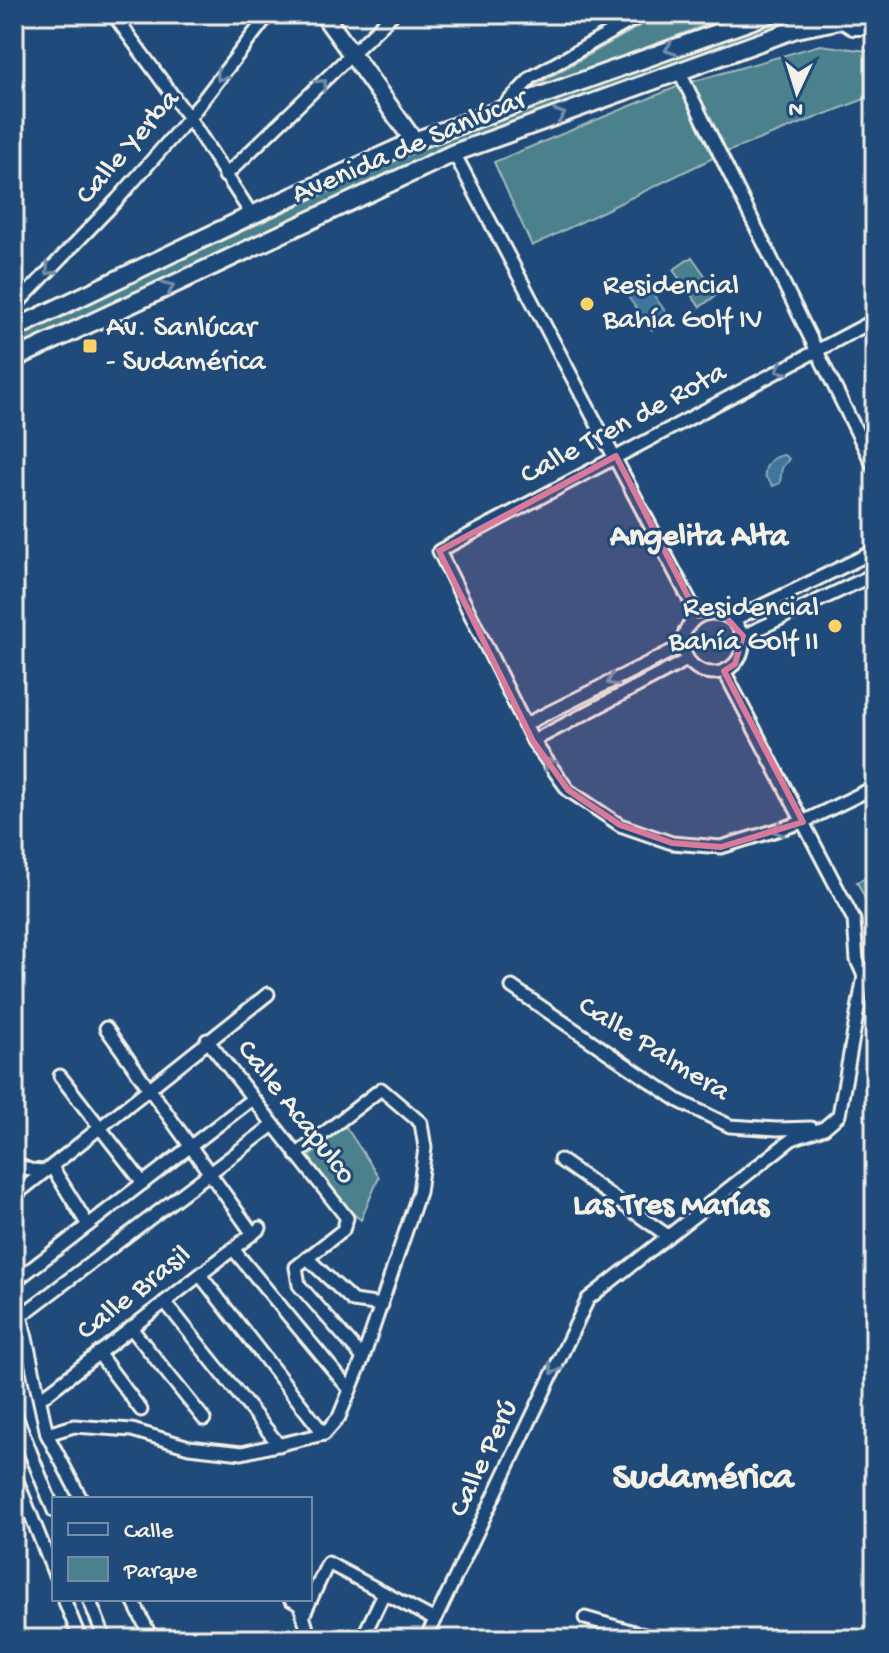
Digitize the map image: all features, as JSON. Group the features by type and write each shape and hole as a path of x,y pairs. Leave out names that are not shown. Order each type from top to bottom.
{"main road":[{"path":"323,14 414,141"},
{"name":"Avenida de Sanlúcar","path":"14,329 414,141 770,14"},
{"path":"838,17 856,27 873,27"},
{"name":"Avenida de Sanlúcar","path":"14,359 454,153 796,29 838,17"}],"street":[{"path":"113,14 189,118 252,215"},
{"name":"Calle Yerba","path":"14,302 19,302 117,200 189,118 269,14"},
{"path":"225,176 393,14"},
{"path":"501,109 532,77 643,14"},
{"path":"680,73 875,469"},
{"path":"454,153 698,616"},
{"name":"Calle Tren de Rota","path":"524,725 439,551 875,320"},
{"path":"733,620 875,551"},
{"path":"743,636 875,574"},
{"path":"710,612 722,613 733,620 743,636 743,649 735,664 724,671 701,671 687,660 682,646 689,623 710,612"},
{"path":"682,646 524,725 568,790 620,825 672,843 721,847 803,822 875,787"},
{"path":"533,741 687,660"},
{"path":"560,1160 668,1236 792,1139 824,1128 839,1115 870,977 857,960 854,920 724,671"},
{"name":"Calle Palmera","path":"512,987 679,1101 730,1126 824,1128"},
{"path":"14,1196 268,994"},
{"path":"106,1028 210,1173"},
{"name":"Calle Acapulco","path":"207,1040 347,1218 343,1230 307,1258"},
{"path":"60,1076 143,1183"},
{"path":"47,1434 74,1426 132,1430 189,1447 242,1453 324,1434 339,1417 382,1305 419,1192 425,1148 421,1123 381,1089 296,1155"},
{"path":"80,1497 47,1434 14,1283 252,1099"},
{"path":"22,1315 273,1125"},
{"path":"14,1163 30,1170 49,1169"},
{"path":"49,1169 88,1225"},
{"name":"Calle Brasil","path":"40,1399 257,1231 210,1173"},
{"name":"Calle Perú","path":"426,1639 588,1299 668,1236"},
{"path":"233,1249 350,1390"},
{"path":"363,1358 299,1285 296,1267 307,1258 353,1301 382,1305"},
{"path":"200,1275 324,1434"},
{"path":"165,1302 279,1445"},
{"path":"131,1328 204,1419"},
{"path":"98,1353 141,1410"},
{"path":"14,1411 52,1506"},
{"path":"14,1473 52,1568"},
{"path":"312,1597 328,1563 435,1620"},
{"path":"362,1639 384,1593"},
{"path":"65,1601 80,1639"},
{"path":"90,1601 105,1639"},
{"path":"133,1601 152,1639"},
{"path":"293,1601 300,1605 310,1639"},
{"path":"303,1616 310,1601"},
{"path":"585,1618 636,1636 658,1639"}],"highlighted area":[{"path":"616,456 698,616 722,613 743,636 735,664 724,671 803,822 721,847 672,843 620,825 568,790 533,741 439,551"}],"green space":[{"path":"661,14 734,14 532,91 538,84"},
{"path":"781,18 785,29 472,139 14,352 14,337 420,149"},
{"path":"820,45 875,52 875,95 719,155 532,246 494,162 684,84"},
{"path":"692,257 718,294 700,307 673,270"},
{"path":"875,873 875,919 857,882"},
{"path":"344,1124 379,1177 361,1220 350,1211 309,1157"}],"water":[{"path":"645,283 670,318 652,330 628,297"},
{"path":"784,455 789,459 782,468 780,483 773,486 765,476 766,468 773,459"}],"place":[{"name":"Residencial Bahía Golf IV","path":"587,304"},
{"name":"Av. Sanlúcar - Sudamérica","path":"90,346"},
{"name":"Residencial Bahía Golf II","path":"835,626"}],"district":[{"name":"Angelita Alta","path":"699,538"},
{"name":"Las Tres Marías","path":"671,1207"},
{"name":"Sudamérica","path":"703,1479"}]}
